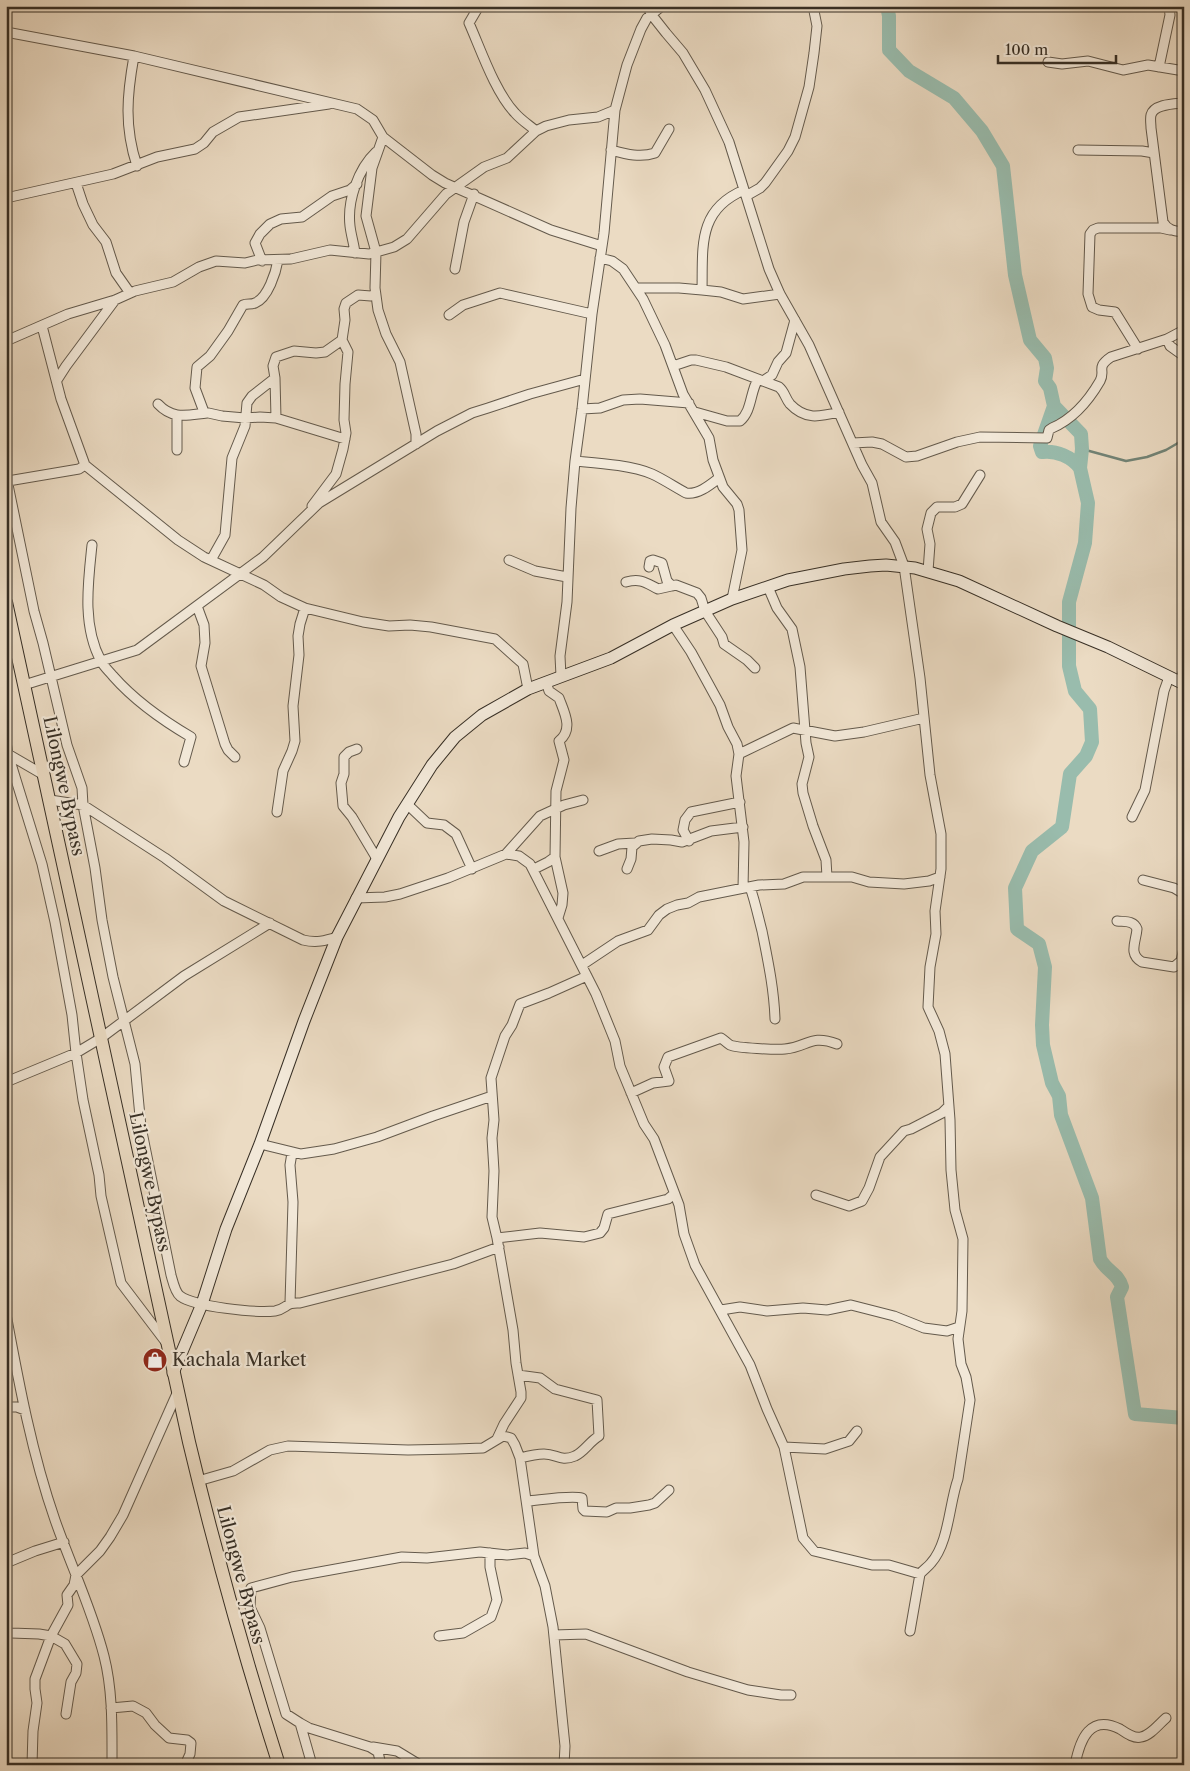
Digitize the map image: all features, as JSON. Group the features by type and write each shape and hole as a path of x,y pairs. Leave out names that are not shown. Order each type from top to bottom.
{"main road":[{"name":"Lilongwe Bypass","path":"6,602 198,1481 219,1565 279,1765"}],"street":[{"path":"479,6 469,23 485,60 508,104 521,119 536,131"},
{"path":"561,676 560,656 567,602 575,461 602,246 615,110 623,76 641,29 650,10 662,6"},
{"path":"702,290 703,236 718,208 728,199 760,188 788,151 795,137 809,87 813,63 817,26 814,6"},
{"path":"1159,67 1170,15 1170,6"},
{"path":"650,10 683,53 705,90 729,142 765,256 780,294 809,345 852,443 872,483 881,522 895,542 904,566 930,775 941,834 936,934 930,967 928,1007 945,1054 951,1170 955,1210 963,1239 962,1302 958,1339 960,1358 970,1400 961,1463 940,1549 932,1563 920,1574 910,1631"},
{"path":"6,32 134,56 358,110 373,120 383,137 432,175 551,230 602,246"},
{"path":"134,56 127,106 132,150 136,166"},
{"path":"1048,62 1062,64 1088,61 1123,70 1148,65 1184,71"},
{"path":"6,198 122,172 157,157 195,150 213,132 238,117 334,104"},
{"path":"1170,230 1163,222 1151,115 1154,109 1163,106 1184,104"},
{"path":"6,341 68,314 115,300 130,293 173,282 198,267 216,261 238,263 292,259 330,250 369,254 401,244 446,194 484,167 507,158 536,131 546,126 569,120 598,117 615,110"},
{"path":"611,150 646,156 655,153 668,130"},
{"path":"383,137 372,168 366,216 376,252 375,294 386,334 400,362 416,444"},
{"path":"356,253 350,224 353,195 365,163 378,150"},
{"path":"1078,150 1142,151 1154,153"},
{"path":"76,183 90,218 106,242 116,273 130,293"},
{"path":"262,261 255,244 260,234 270,224 281,219 302,217 332,196 350,190 357,184"},
{"path":"455,269 462,230 474,194"},
{"path":"1138,349 1115,312 1092,307 1088,294 1090,234 1098,228 1161,228 1184,232"},
{"path":"600,258 618,264 637,288 658,330 689,403 709,438 713,460 723,487 737,504 742,536 742,550 732,599"},
{"path":"207,413 202,410 195,388 196,367 210,356 228,331 243,305 256,303 262,298 273,280 278,260"},
{"path":"637,288 702,290 721,292 743,299 780,294"},
{"path":"449,315 463,305 500,293 592,314"},
{"path":"306,515 336,474 346,439 345,392 348,352 342,340 345,320 344,309 346,304 358,294 371,296 375,294"},
{"path":"57,380 115,300"},
{"path":"695,412 727,421 740,421 745,417 752,391 761,380 772,375 778,362 786,353 796,320"},
{"path":"42,326 62,399 86,465 151,519 199,554 264,585 281,597 306,608 344,619 371,624 431,627 489,637 501,643 523,664 528,689"},
{"path":"852,443 872,442 882,444 906,457 917,456 957,442 980,437 1047,438 1049,430 1082,407 1102,379 1101,367 1111,357 1167,339 1184,330"},
{"path":"1167,339 1170,346 1184,356"},
{"path":"276,418 273,366 276,357 294,351 325,352 342,340"},
{"path":"673,366 696,360 761,380 783,390 789,403 802,414 812,418 839,412"},
{"path":"211,560 225,535 232,458 242,435 248,400 275,378"},
{"path":"24,685 137,650 242,574 270,551 319,503 437,431 472,414 530,394 585,379"},
{"path":"582,410 600,408 623,400 640,399 689,403"},
{"path":"158,404 166,412 177,415 207,413 245,418 276,418 346,439"},
{"path":"177,415 177,450"},
{"path":"575,461 599,463 652,474 690,494 704,489 719,478"},
{"path":"86,465 79,469 7,478 25,573 52,677 67,745 82,788 83,805 95,868 102,920 113,976 135,1064 141,1127 171,1275 178,1295 187,1300 202,1304 256,1312 278,1310 290,1303 300,1303 453,1264 498,1242 540,1233 584,1237 600,1233 604,1228 608,1214 668,1199 674,1194"},
{"path":"928,571 930,544 926,529 931,513 937,507 956,507 962,504 980,475"},
{"path":"92,545 87,593 93,641 101,662 125,689 162,720 191,737 184,762"},
{"path":"509,560 535,571 567,577"},
{"path":"648,567 650,561 662,562 666,581 672,586"},
{"path":"173,1373 202,1304 226,1230 337,937 407,804 432,765 455,737 494,707 528,689 611,658 674,625 732,599 788,580 857,567 904,566 928,571 975,588 1079,636 1181,676 1164,691 1145,790 1132,817"},
{"path":"626,582 635,579 644,581 658,589 676,586 696,593 701,598 705,611 722,637 724,644 742,656 755,668"},
{"path":"768,587 778,608 792,629 801,672 806,743 810,757 802,784 803,793 826,860 827,877"},
{"path":"197,606 204,625 205,643 201,666 228,750 235,757"},
{"path":"277,812 283,771 295,741 293,706 299,655 298,636 306,608"},
{"path":"674,625 720,705 737,744 739,754 736,776 743,827 746,887 755,902 770,970 774,994 775,1019"},
{"path":"546,682 549,691 559,698 568,726 565,734 559,741 564,760 556,791 555,809 555,857 563,893 558,918"},
{"path":"739,754 793,728 835,736 898,725 924,718"},
{"path":"6,742 7,753 42,864 55,922 72,1015 83,1100 120,1283 167,1343"},
{"path":"357,748 344,757 344,774 340,784 342,800 377,859"},
{"path":"7,753 44,775"},
{"path":"50,800 83,805 165,858 224,901 303,940 314,942 337,937"},
{"path":"356,898 385,897 400,894 472,869 506,854 537,819 555,809 583,800"},
{"path":"689,841 683,830 685,820 691,812 740,802"},
{"path":"407,804 427,823 444,825 456,834 472,869"},
{"path":"599,850 618,844 636,843 646,839 689,841 711,831 743,827"},
{"path":"627,869 631,859 632,847 636,843"},
{"path":"506,854 519,856 534,869 587,976 615,1041 620,1066 631,1093 644,1124 654,1139 678,1205 684,1234 692,1256 750,1365 766,1409 784,1447 803,1538 814,1551 864,1563 890,1565 920,1574"},
{"path":"534,869 555,857"},
{"path":"582,965 618,940 648,930 660,915 668,909 688,903 699,897 746,887 784,884 803,876 852,877 869,882 904,884 930,881 940,877"},
{"path":"1143,880 1174,888 1184,894"},
{"path":"1117,921 1136,925 1133,953 1137,960 1174,968 1182,961 1184,948"},
{"path":"6,1082 76,1053 101,1038 184,976 270,924"},
{"path":"497,1439 504,1424 521,1398 521,1387 498,1242 492,1218 492,1138 494,1120 491,1078 505,1036 512,1025 520,1004 587,976"},
{"path":"631,1093 653,1083 669,1080 664,1067 668,1057 721,1038 731,1045 777,1049 785,1049 812,1040 828,1041 837,1044"},
{"path":"260,1144 292,1153 310,1154 368,1140 492,1096"},
{"path":"816,1195 849,1206 862,1201 869,1188 880,1157 886,1150 904,1131 942,1113 949,1106"},
{"path":"290,1303 292,1202 290,1166 292,1153"},
{"path":"721,1310 740,1307 767,1311 803,1308 827,1310 851,1305 894,1316 924,1328 947,1331 959,1327"},
{"path":"6,1314 10,1351 42,1477 104,1656 111,1708 112,1765"},
{"path":"518,1375 540,1378 555,1389 597,1400 599,1436 590,1441 583,1451 574,1456 563,1459 546,1453 520,1458"},
{"path":"32,1765 33,1731 37,1702 34,1689 35,1679 51,1636 68,1605 67,1595 74,1585 76,1575 100,1551 123,1515 178,1391"},
{"path":"6,1407 17,1407 25,1410"},
{"path":"784,1447 825,1449 849,1441 857,1430"},
{"path":"198,1481 233,1471 270,1450 288,1446 408,1450 456,1449 483,1448 503,1436 511,1438 520,1458 534,1556 545,1586 554,1635 565,1746 564,1765"},
{"path":"527,1501 565,1499 575,1496 582,1498 583,1509 586,1511 608,1512 616,1508 630,1508 655,1503 669,1490"},
{"path":"6,1563 64,1542"},
{"path":"420,1765 397,1751 370,1747 310,1728 286,1714 260,1628 250,1607 251,1588 292,1577 402,1557 443,1557 490,1553 507,1555 525,1553 534,1556"},
{"path":"439,1636 463,1633 491,1617 497,1600 490,1567 490,1553"},
{"path":"6,1632 11,1634 51,1636 66,1644 77,1664 76,1673 71,1682 66,1714"},
{"path":"554,1635 586,1634 688,1672 748,1690 791,1695"},
{"path":"111,1708 133,1706 146,1713 155,1725 170,1738 187,1740 191,1743 190,1754 185,1765"},
{"path":"1075,1765 1079,1749 1084,1740 1092,1728 1099,1724 1107,1724 1138,1738 1145,1736 1166,1718"},
{"path":"300,1723 312,1765"},
{"path":"370,1747 378,1752 382,1765"}],"waterway":[{"path":"887,6 889,16 889,50 909,71 954,98 982,131 1003,166 1015,275 1030,340 1045,358 1047,368 1045,381 1050,388 1054,406 1081,434 1080,468 1088,503 1085,543 1069,602 1069,666 1075,691 1090,709 1092,742 1086,756 1070,774 1062,827 1032,851 1015,888 1017,929 1039,944 1045,967 1042,1025 1043,1045 1052,1083 1059,1096 1061,1115 1092,1198 1100,1259 1118,1279 1122,1287 1117,1297 1135,1414 1184,1418"},
{"path":"1054,406 1040,446 1042,452 1053,452 1063,455 1080,468"},
{"path":"1082,449 1126,461 1147,457 1184,441"}],"place":[{"name":"Kachala Market","path":"155,1360"}]}
